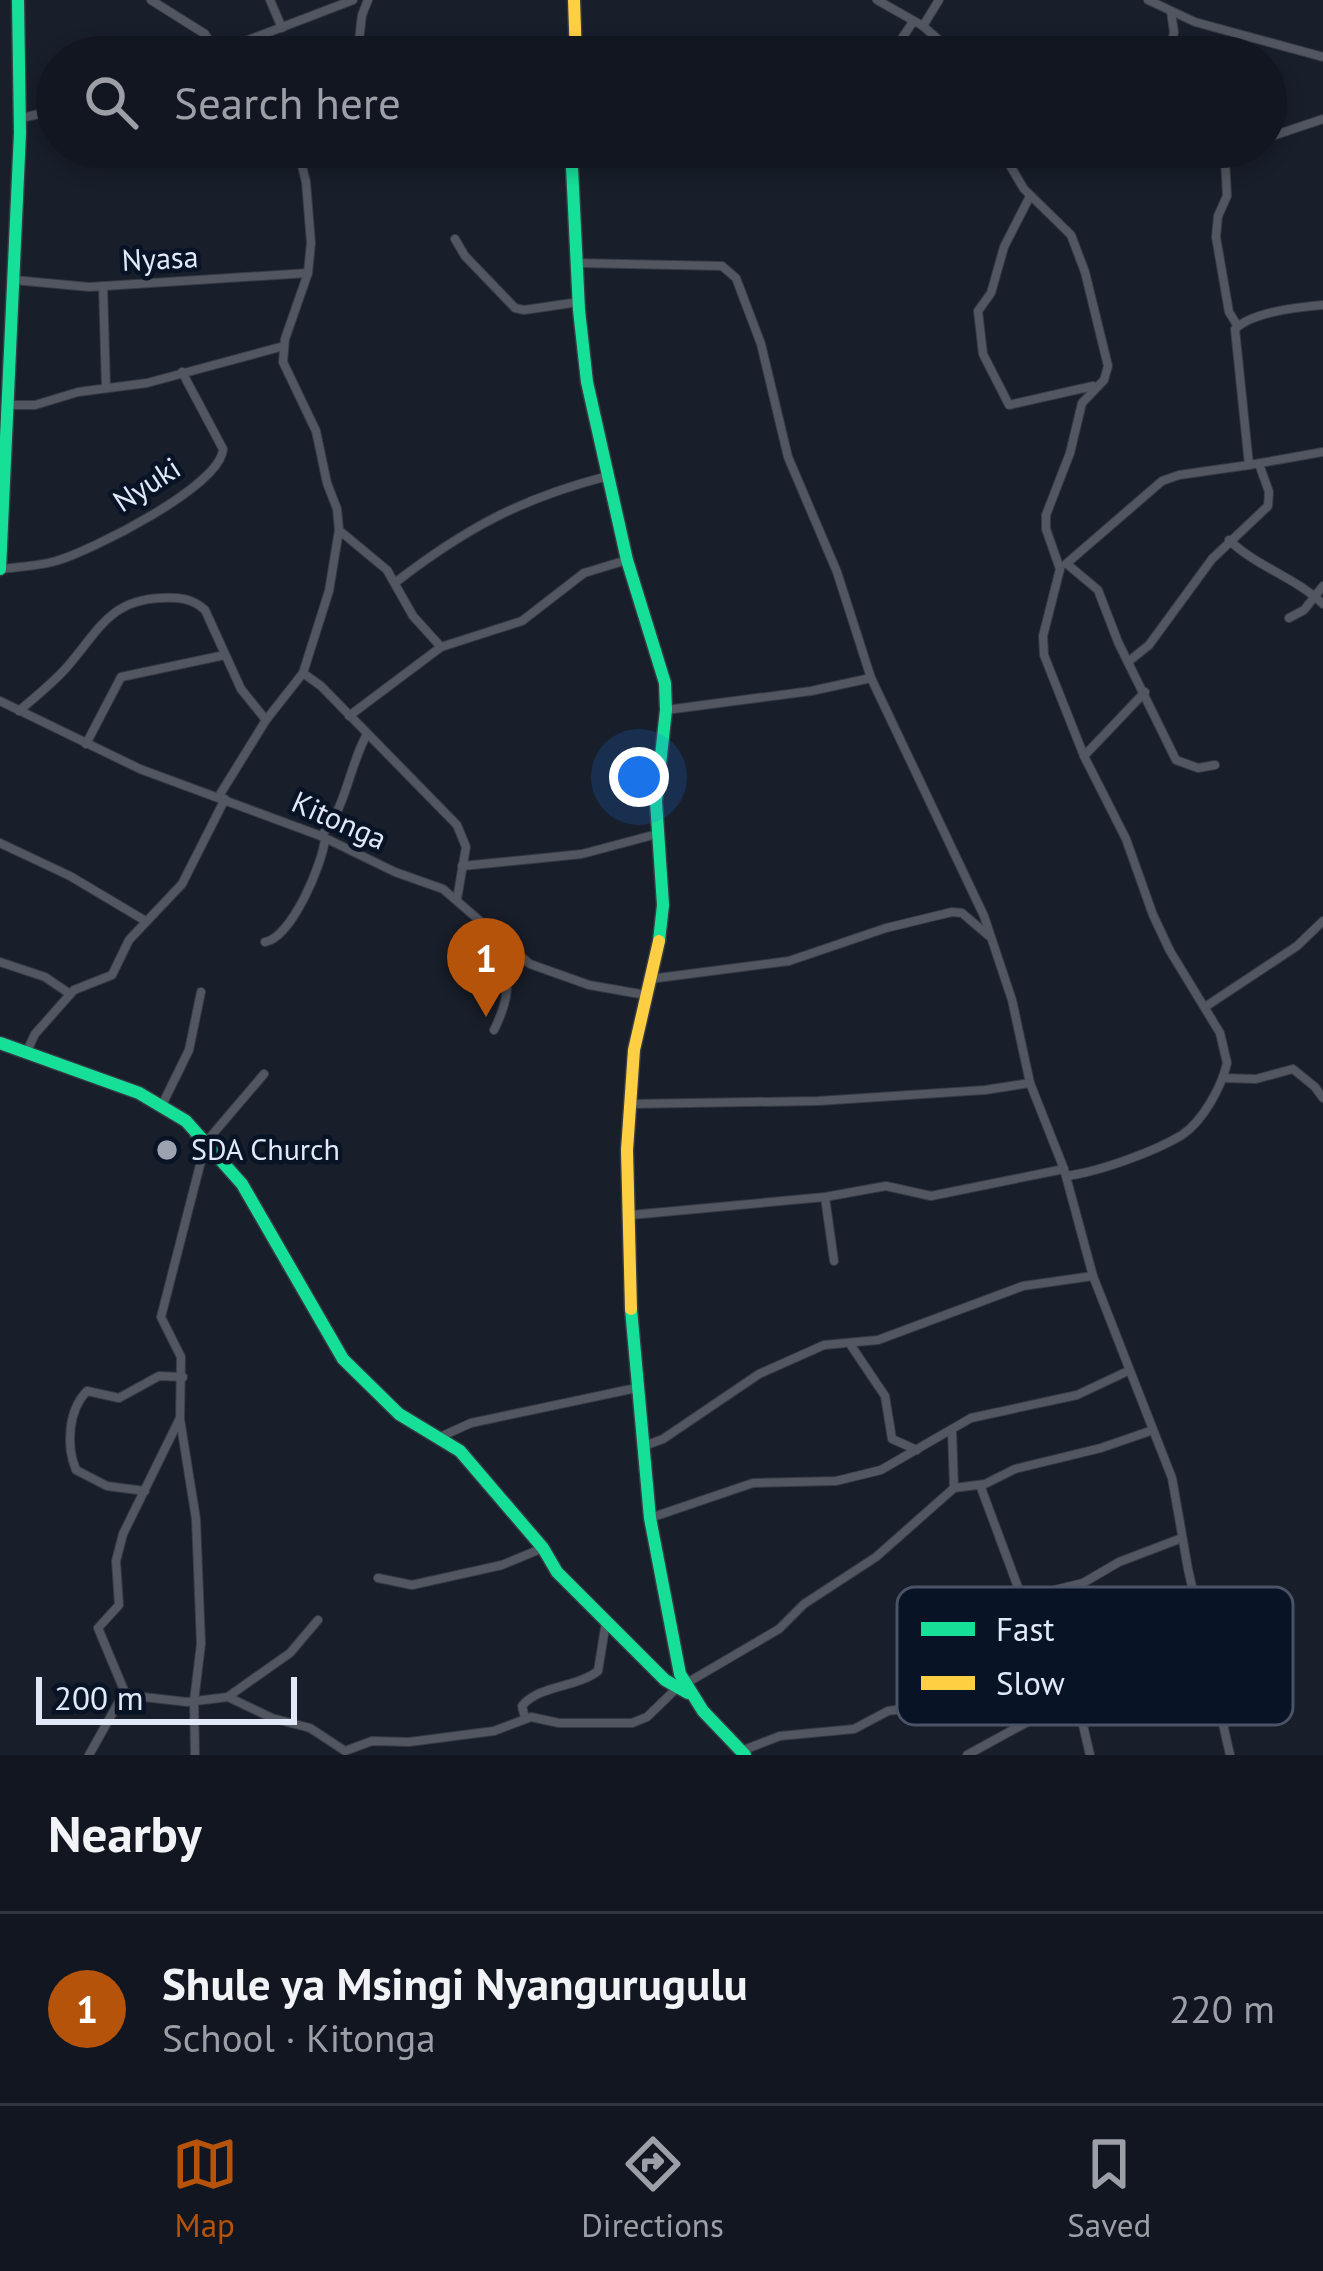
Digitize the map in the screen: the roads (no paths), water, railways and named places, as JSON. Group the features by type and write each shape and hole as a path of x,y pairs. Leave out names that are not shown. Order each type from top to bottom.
{"street":[{"path":"0,569 11,405 10,272 21,118 18,0"},
{"path":"151,0 206,36"},
{"path":"270,0 282,28"},
{"path":"262,36 352,0"},
{"path":"360,36 368,0"},
{"path":"574,0 575,36"},
{"path":"877,0 933,36"},
{"path":"907,36 939,0"},
{"path":"1148,0 1195,22 1246,36"},
{"path":"1171,12 1173,36"},
{"path":"1287,47 1323,57"},
{"path":"21,118 36,115"},
{"path":"1287,132 1323,119"},
{"path":"26,1052 35,1034 70,994 109,978 128,940 182,884 222,797 266,720 303,673 329,591 339,530 318,436 286,371 284,346 308,273 310,222 303,168"},
{"path":"572,168 587,382 627,560 660,658 666,710 659,753 657,834 663,905 628,1104 636,1388 650,1518 673,1647 685,1689 743,1753 780,1736 854,1729 897,1710"},
{"path":"1012,168 1030,196 1064,226 1082,262 1108,366 1082,403 1070,453 1046,515 1046,529 1064,566 1098,590 1176,760 1198,768 1215,765"},
{"path":"1128,662 1149,645 1184,592 1229,540 1264,512 1270,500 1254,465 1237,325 1229,312 1216,237 1227,196 1226,168"},
{"path":"1030,196 1004,247 991,293 978,311 983,354 1010,405 1099,385"},
{"path":"455,239 465,256 515,308 579,302"},
{"path":"577,263 710,265 732,270 761,344 788,457 837,572 871,677 991,937 1012,1000 1030,1083 1065,1173 1093,1276 1172,1478 1193,1587"},
{"name":"Nyasa","path":"10,272 103,286 308,273"},
{"path":"103,286 106,388"},
{"path":"1237,325 1323,305"},
{"path":"11,405 35,405 147,383 284,346"},
{"name":"Nyuki","path":"0,569 53,562 84,551 146,518 210,472 222,458 223,448 182,372"},
{"path":"631,1215 825,1197 886,1186 931,1196 1093,1171 1183,1134 1199,1118 1223,1078 1227,1056 1205,1006 1170,951 1126,838 1084,756 1043,646 1064,566 1162,481 1323,452"},
{"path":"396,582 499,513 542,494 608,476"},
{"path":"339,530 379,561 413,616 441,647"},
{"path":"1229,540 1256,563 1320,601"},
{"path":"349,716 441,647 522,621 584,573 627,560"},
{"path":"1289,619 1320,601 1323,586"},
{"path":"20,711 63,672 112,613 130,602 166,598 196,602 205,610 241,689 266,720"},
{"path":"86,744 119,678 225,655"},
{"path":"303,673 457,825 466,847 457,900"},
{"path":"666,710 812,691 871,677"},
{"path":"1084,756 1145,692"},
{"name":"Kitonga","path":"0,701 86,744 443,889 515,956 557,976 646,995"},
{"path":"265,942 283,934 319,866 323,837 366,736"},
{"path":"462,866 582,854 657,834"},
{"path":"0,843 70,876 144,920"},
{"path":"650,979 776,964 952,912 968,917 991,937"},
{"path":"1205,1006 1297,946 1323,921"},
{"path":"494,1030 509,984 497,938"},
{"path":"0,962 45,977 70,994"},
{"path":"163,1103 189,1050 201,992"},
{"path":"0,1043 163,1103 191,1127 242,1184 343,1359 399,1414 460,1450 557,1572 664,1681 685,1689"},
{"path":"1223,1078 1256,1079 1293,1070 1319,1084 1323,1098"},
{"path":"206,1142 264,1074"},
{"path":"628,1104 818,1101 1030,1083"},
{"path":"191,1127 201,1161 161,1310 181,1357 180,1419 197,1537 201,1644 194,1701 195,1755"},
{"path":"825,1197 834,1261"},
{"path":"642,1447 663,1439 774,1365 824,1345 895,1336 1023,1286 1093,1276"},
{"path":"849,1343 885,1396 892,1439 919,1450"},
{"path":"650,1518 736,1486 836,1481 881,1470 952,1428 988,1413 1077,1395 1128,1371"},
{"path":"145,1491 107,1486 76,1470 71,1455 74,1409 87,1391 119,1399 159,1376 183,1377"},
{"path":"440,1436 471,1424 636,1388"},
{"path":"126,1695 98,1628 118,1605 116,1559 125,1528 180,1419"},
{"path":"952,1428 954,1488"},
{"path":"228,1697 272,1718 310,1728 345,1751 378,1740 409,1742 494,1731 525,1718 559,1724 632,1723 779,1629 804,1604 876,1557 954,1488 980,1485 1015,1469 1153,1430"},
{"path":"980,1485 1018,1587"},
{"path":"1064,1587 1182,1538"},
{"path":"378,1579 412,1585 502,1565 542,1548"},
{"path":"126,1695 194,1701 228,1697 290,1653 318,1620"},
{"path":"525,1718 522,1706 530,1696 598,1671 607,1621"},
{"path":"89,1755 126,1695"},
{"path":"967,1755 1022,1725"},
{"path":"1082,1725 1090,1755"},
{"path":"1224,1725 1230,1755"}],"place":[{"name":"Shule ya Msingi Nyangurugulu","path":"486,1017"},
{"name":"SDA Church","path":"167,1150"}]}
